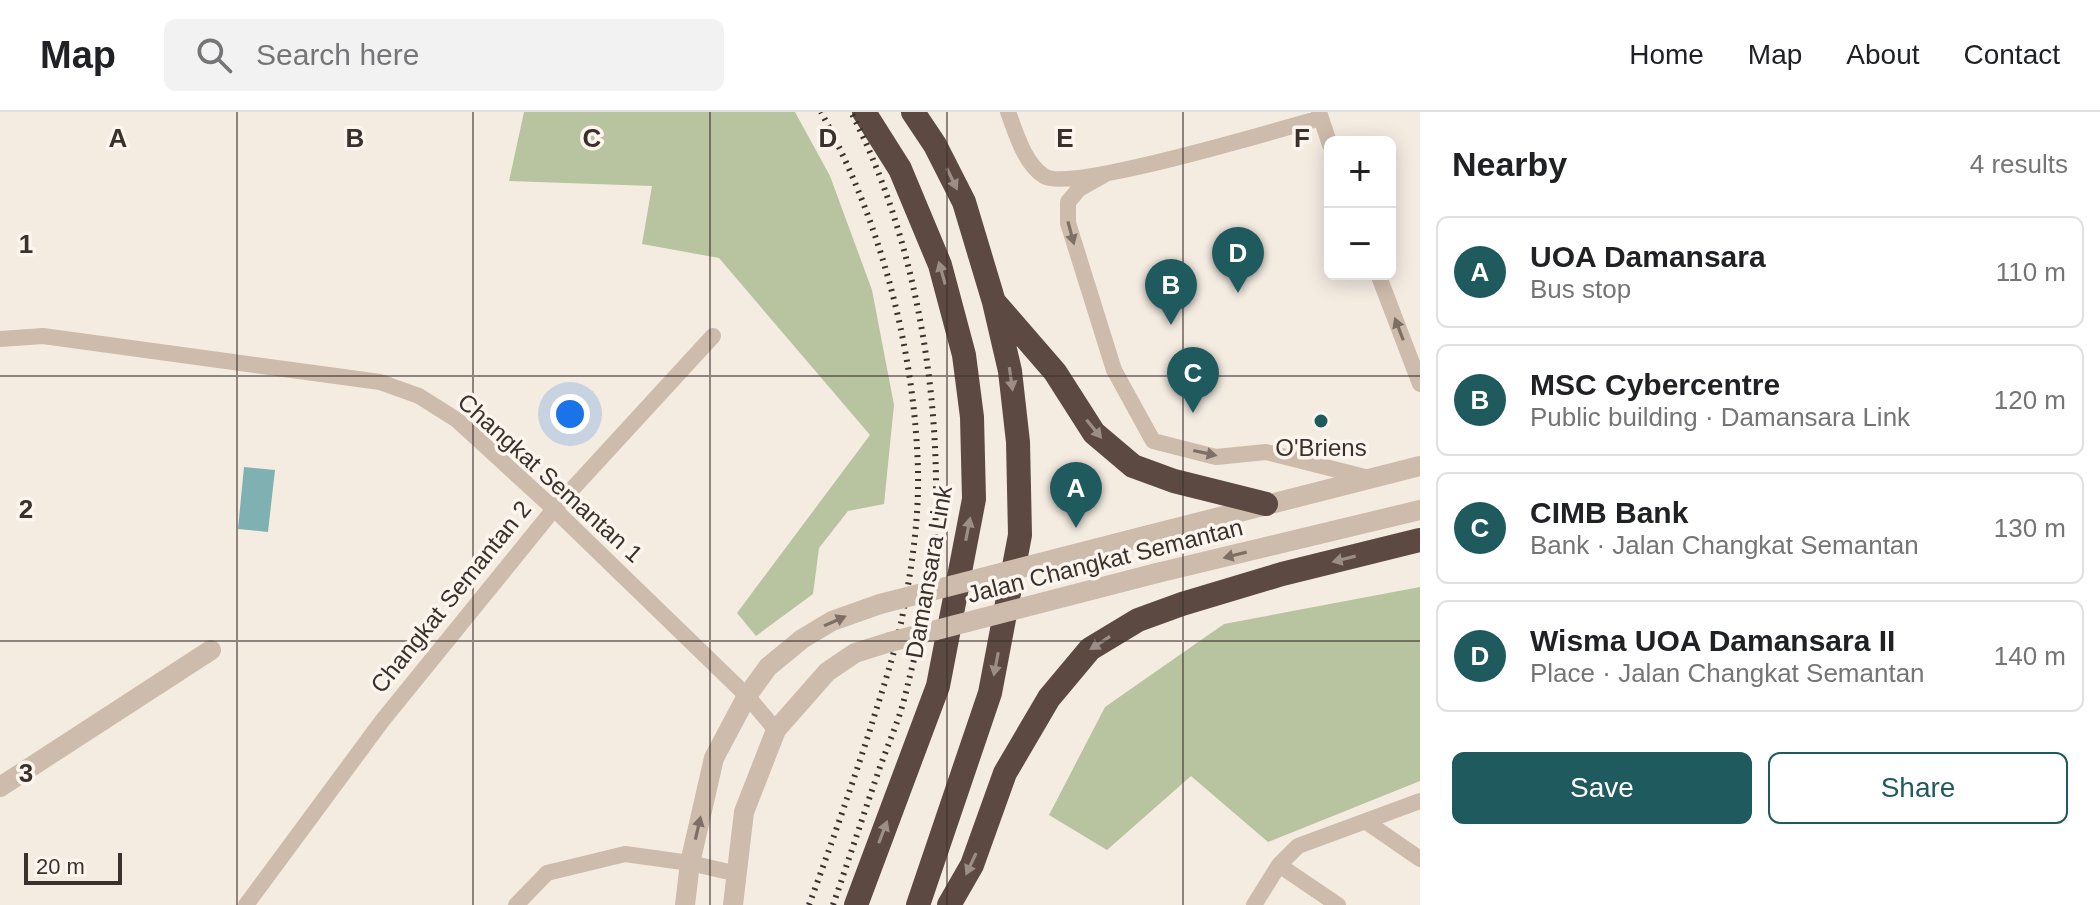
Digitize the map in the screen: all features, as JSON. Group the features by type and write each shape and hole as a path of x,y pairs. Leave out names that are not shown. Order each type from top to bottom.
{"highway":[{"name":"Damansara Link","path":"856,905 938,686 974,499 972,417 964,355 940,265 900,169 864,112"},
{"path":"913,112 935,145 964,202 994,302 1010,371 1018,442 1020,535 990,693 918,905"},
{"path":"994,302 1055,372 1094,433 1133,466 1174,481 1266,504"},
{"path":"949,905 972,865 1005,773 1049,698 1090,649 1138,620 1182,604 1282,574 1420,540"}],"street":[{"name":"Jalan Changkat Semantan","path":"685,905 690,863 714,758 747,696 768,667 802,639 832,621 880,604 1420,466"},
{"name":"Jalan Changkat Semantan","path":"733,905 744,812 776,730 827,672 855,653 1157,573 1420,510"},
{"path":"0,787 211,650"}],"lane":[{"path":"1008,112 1023,151 1043,176 1054,179 1104,175 1320,115 1327,136"},
{"path":"1104,175 1079,189 1068,202 1068,223 1114,370 1153,441 1216,457 1266,452 1369,478"},
{"path":"1380,280 1420,384"},
{"name":"Changkat Semantan 1","path":"0,339 43,336 380,382 419,396 457,420 554,509 747,696 776,730"},
{"name":"Changkat Semantan 2","path":"246,905 382,721 554,509 713,336"},
{"path":"1254,905 1279,865 1298,846 1420,801"},
{"path":"1365,821 1420,859"},
{"path":"516,905 547,873 625,854 690,863 738,874"},
{"path":"1279,865 1338,905"}],"green space":[{"path":"524,112 795,112 830,176 872,290 894,405 884,504 848,511 819,548 813,594 756,636 737,613 870,435 719,258 642,244 652,186 509,181"},
{"path":"1420,587 1420,781 1268,842 1191,776 1107,850 1049,815 1105,707 1224,624"}],"water":[{"path":"244,467 275,470 268,532 238,529"}],"railway":[{"path":"809,905 862,755 894,651 911,567 918,491 910,379 890,286 861,197 821,112"},
{"path":"833,905 906,692 930,585 936,494 930,382 909,269 874,162 851,112"}],"place":[{"name":"Wisma UOA Damansara II","path":"1238,293"},
{"name":"MSC Cybercentre","path":"1171,325"},
{"name":"CIMB Bank","path":"1193,413"},
{"name":"O'Briens","path":"1321,421"},
{"name":"UOA Damansara","path":"1076,528"}]}
